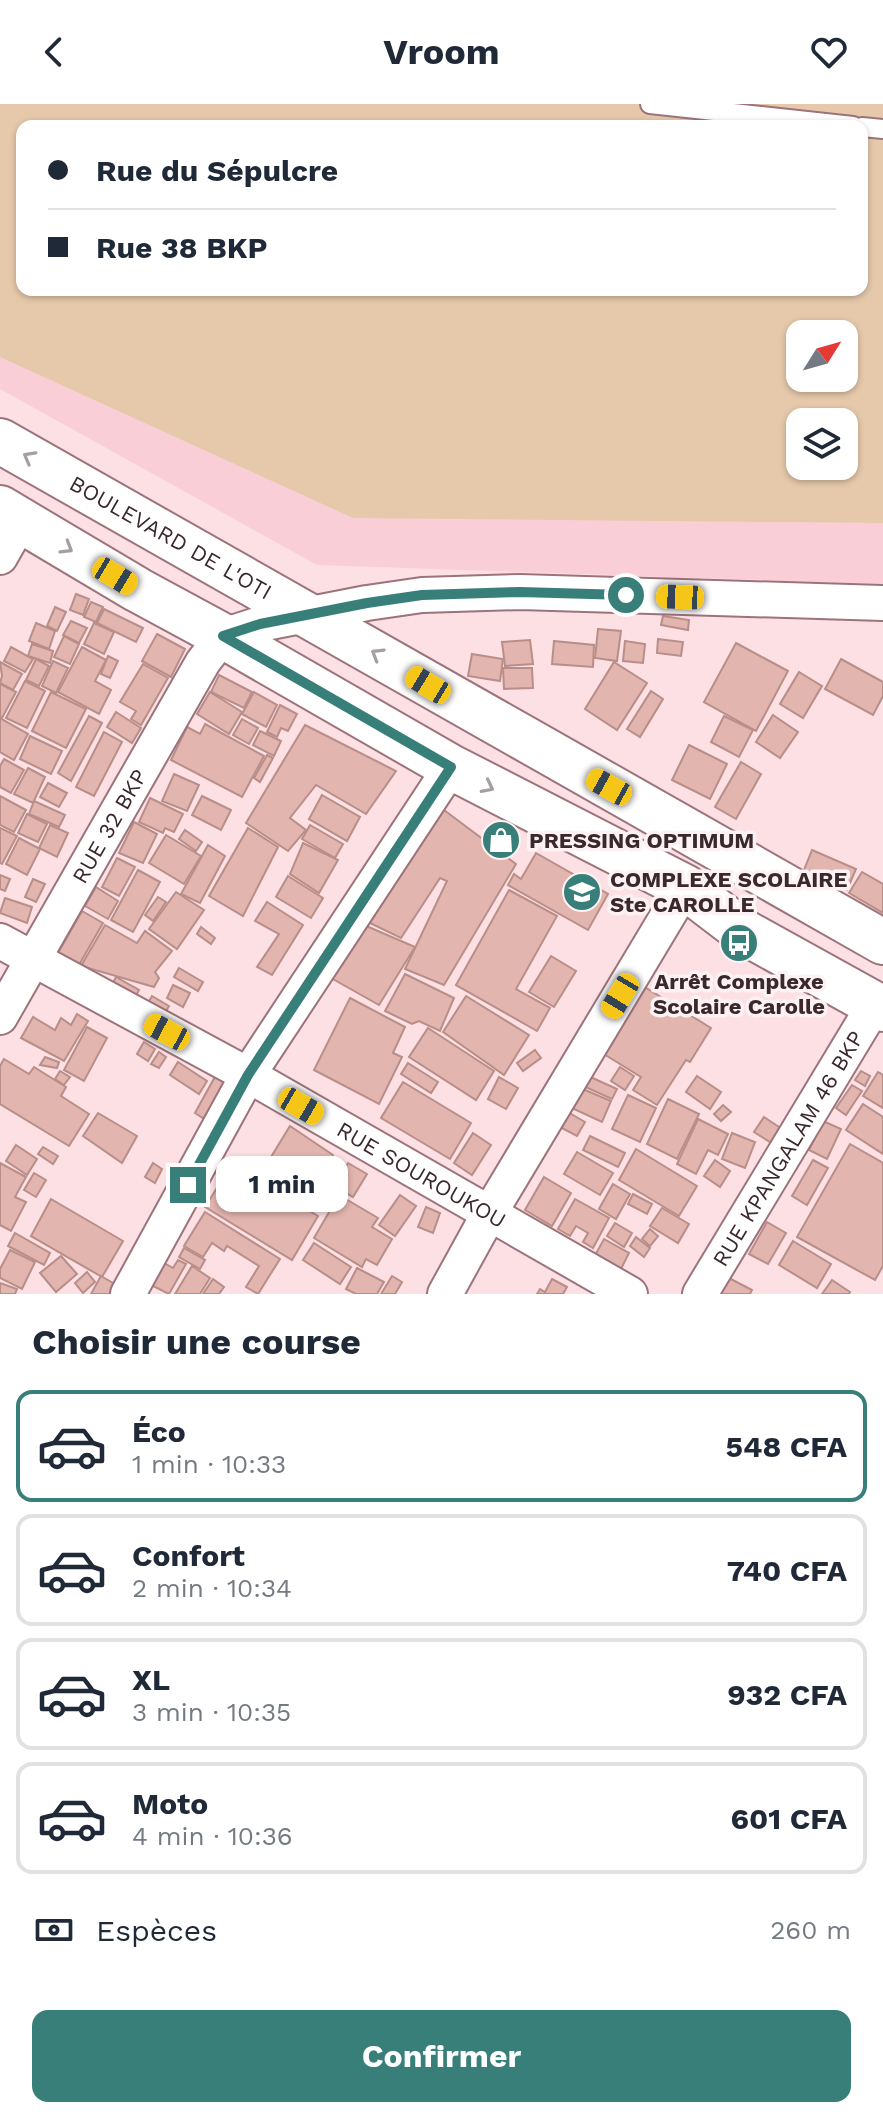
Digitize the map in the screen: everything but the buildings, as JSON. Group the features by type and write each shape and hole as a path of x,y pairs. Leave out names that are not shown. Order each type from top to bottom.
{"main road":[{"name":"BOULEVARD DE L'OTI","path":"0,441 883,942"},
{"path":"7,529 138,590 451,767 685,887 744,932 879,1007"}],"street":[{"path":"223,636 260,624 422,595 520,592 883,603"},
{"name":"RUE 32 BKP","path":"0,1017 203,662 223,636"},
{"path":"128,1294 248,1075 451,767"},
{"path":"445,1294 489,1214 685,887"},
{"name":"RUE SOUROUKOU","path":"0,941 248,1075 630,1294"},
{"name":"RUE KPANGALAM 46 BKP","path":"700,1294 879,1007"}],"lane":[{"path":"650,104 798,120"}],"shaded area":[{"path":"0,104 883,104 883,584 317,565 0,389"},
{"path":"0,104 883,104 883,523 353,518 0,357"}],"place":[{"name":"PRESSING OPTIMUM","path":"501,840"},
{"name":"COMPLEXE SCOLAIRE Ste CAROLLE","path":"582,892"},
{"name":"Arrêt Complexe Scolaire Carolle","path":"739,943"}],"route":[{"path":"188,1185 248,1075 451,767 223,636 260,624 422,595 520,592 626,595"}]}
